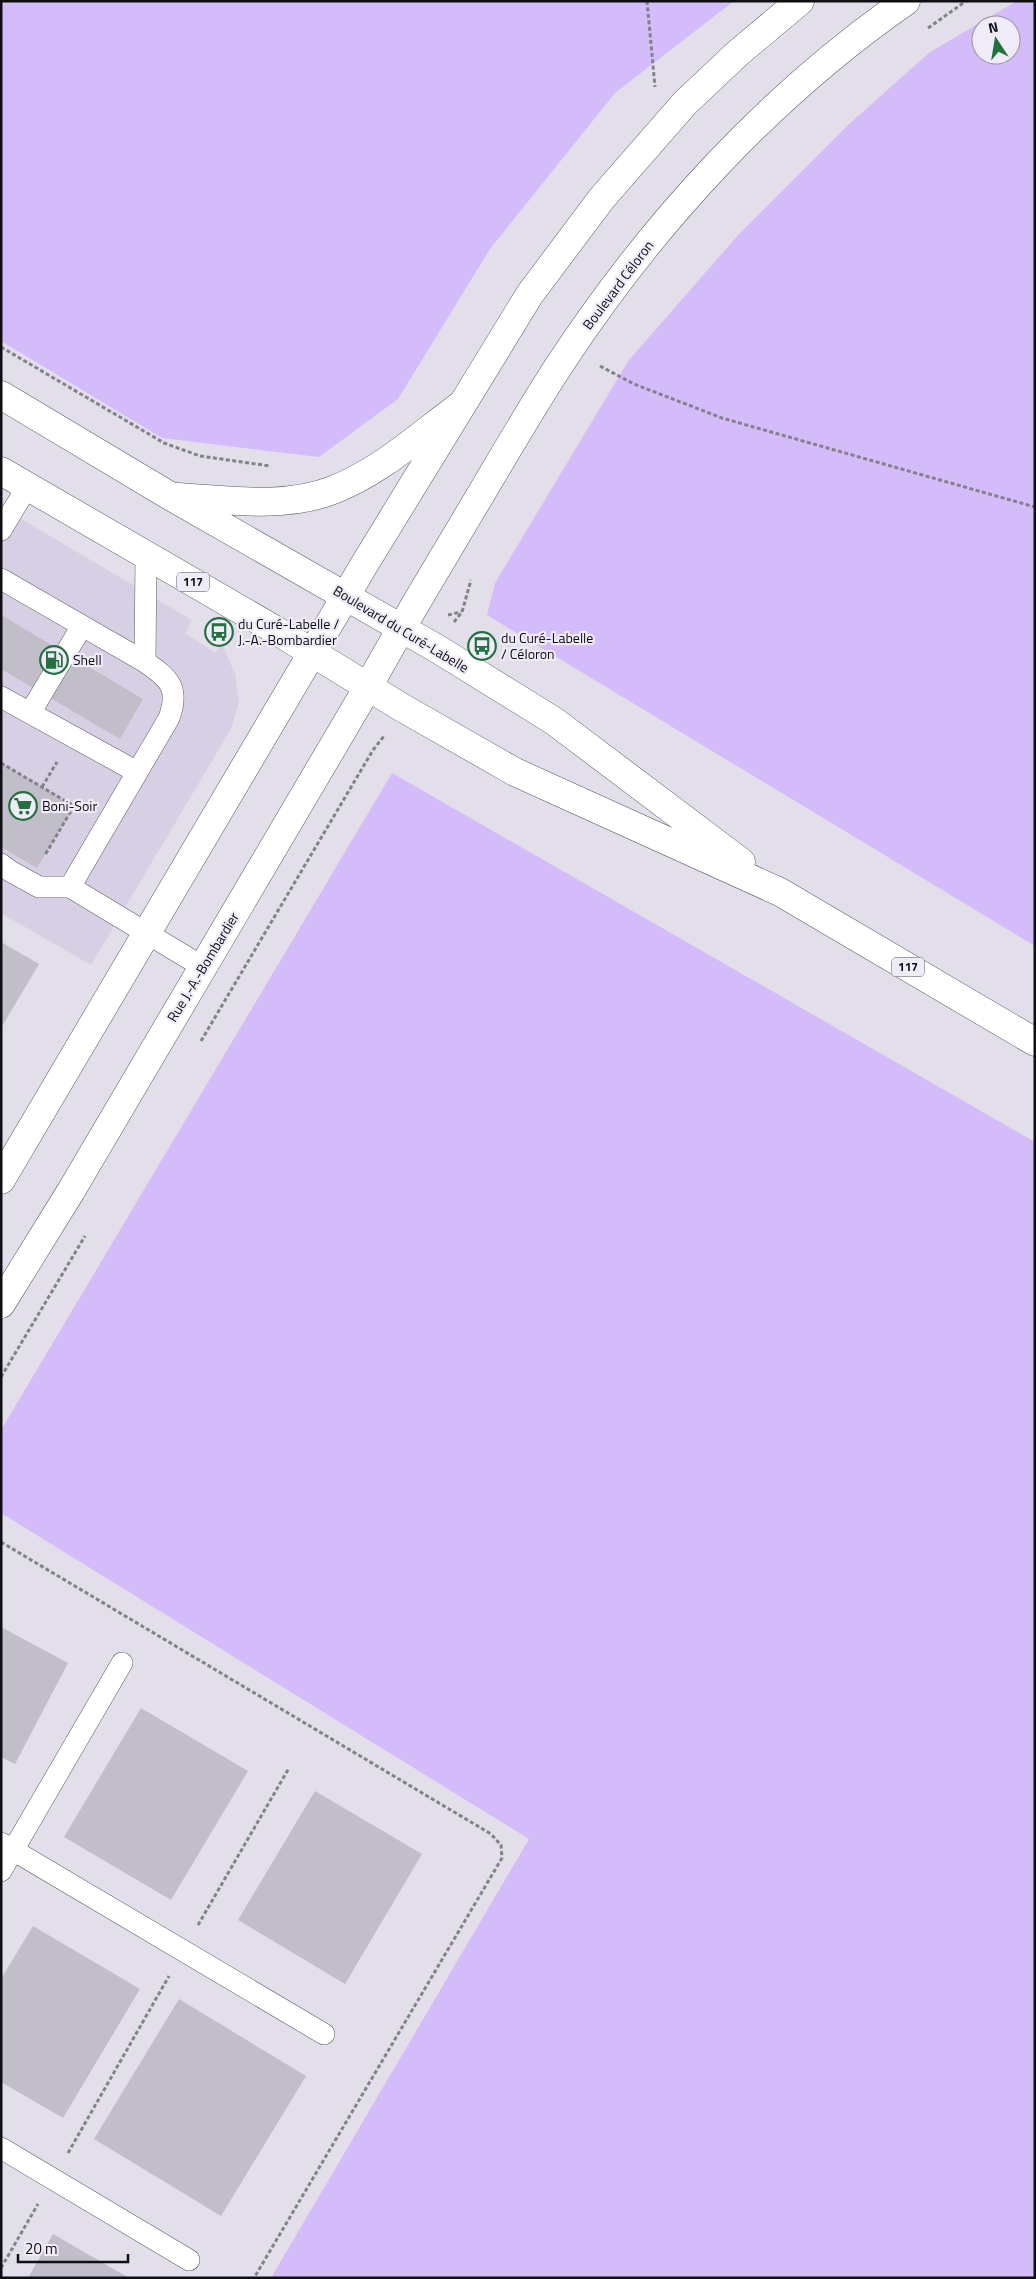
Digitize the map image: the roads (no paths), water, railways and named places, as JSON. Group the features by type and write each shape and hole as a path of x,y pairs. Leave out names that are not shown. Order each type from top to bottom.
{"street":[{"path":"1,1180 346,596 545,272 602,198 663,127 711,77 800,1"},
{"name":"Boulevard Céloron","path":"400,628 560,364 643,250 717,164 774,108 828,60 906,1"},
{"name":"Boulevard du Curé-Labelle","path":"1,395 170,496 436,648 554,721 780,892"},
{"path":"170,496 263,501 310,496 332,491 379,465 461,406"},
{"name":"Boulevard du Curé-Labelle","path":"1,471 515,772 780,892 1035,1042"},
{"name":"Rue J.-A.-Bombardier","path":"1,1304 71,1191 368,687 400,628"}],"lane":[{"path":"1,530 27,486"},
{"path":"145,662 146,556"},
{"path":"1,579 164,674 173,688 174,705 169,718 70,887"},
{"path":"30,713 82,626"},
{"path":"1,697 137,772"},
{"path":"1,864 10,872 39,887 70,887 203,967"},
{"path":"1,1871 7,1846 122,1662"},
{"path":"7,1846 324,2034"},
{"path":"1,2148 189,2260"}],"place":[{"name":"du Curé-Labelle / J.-A.-Bombardier","path":"219,632"},
{"name":"du Curé-Labelle / Céloron","path":"482,646"},
{"name":"Shell","path":"54,660"},
{"name":"Boni-Soir","path":"23,806"}]}
